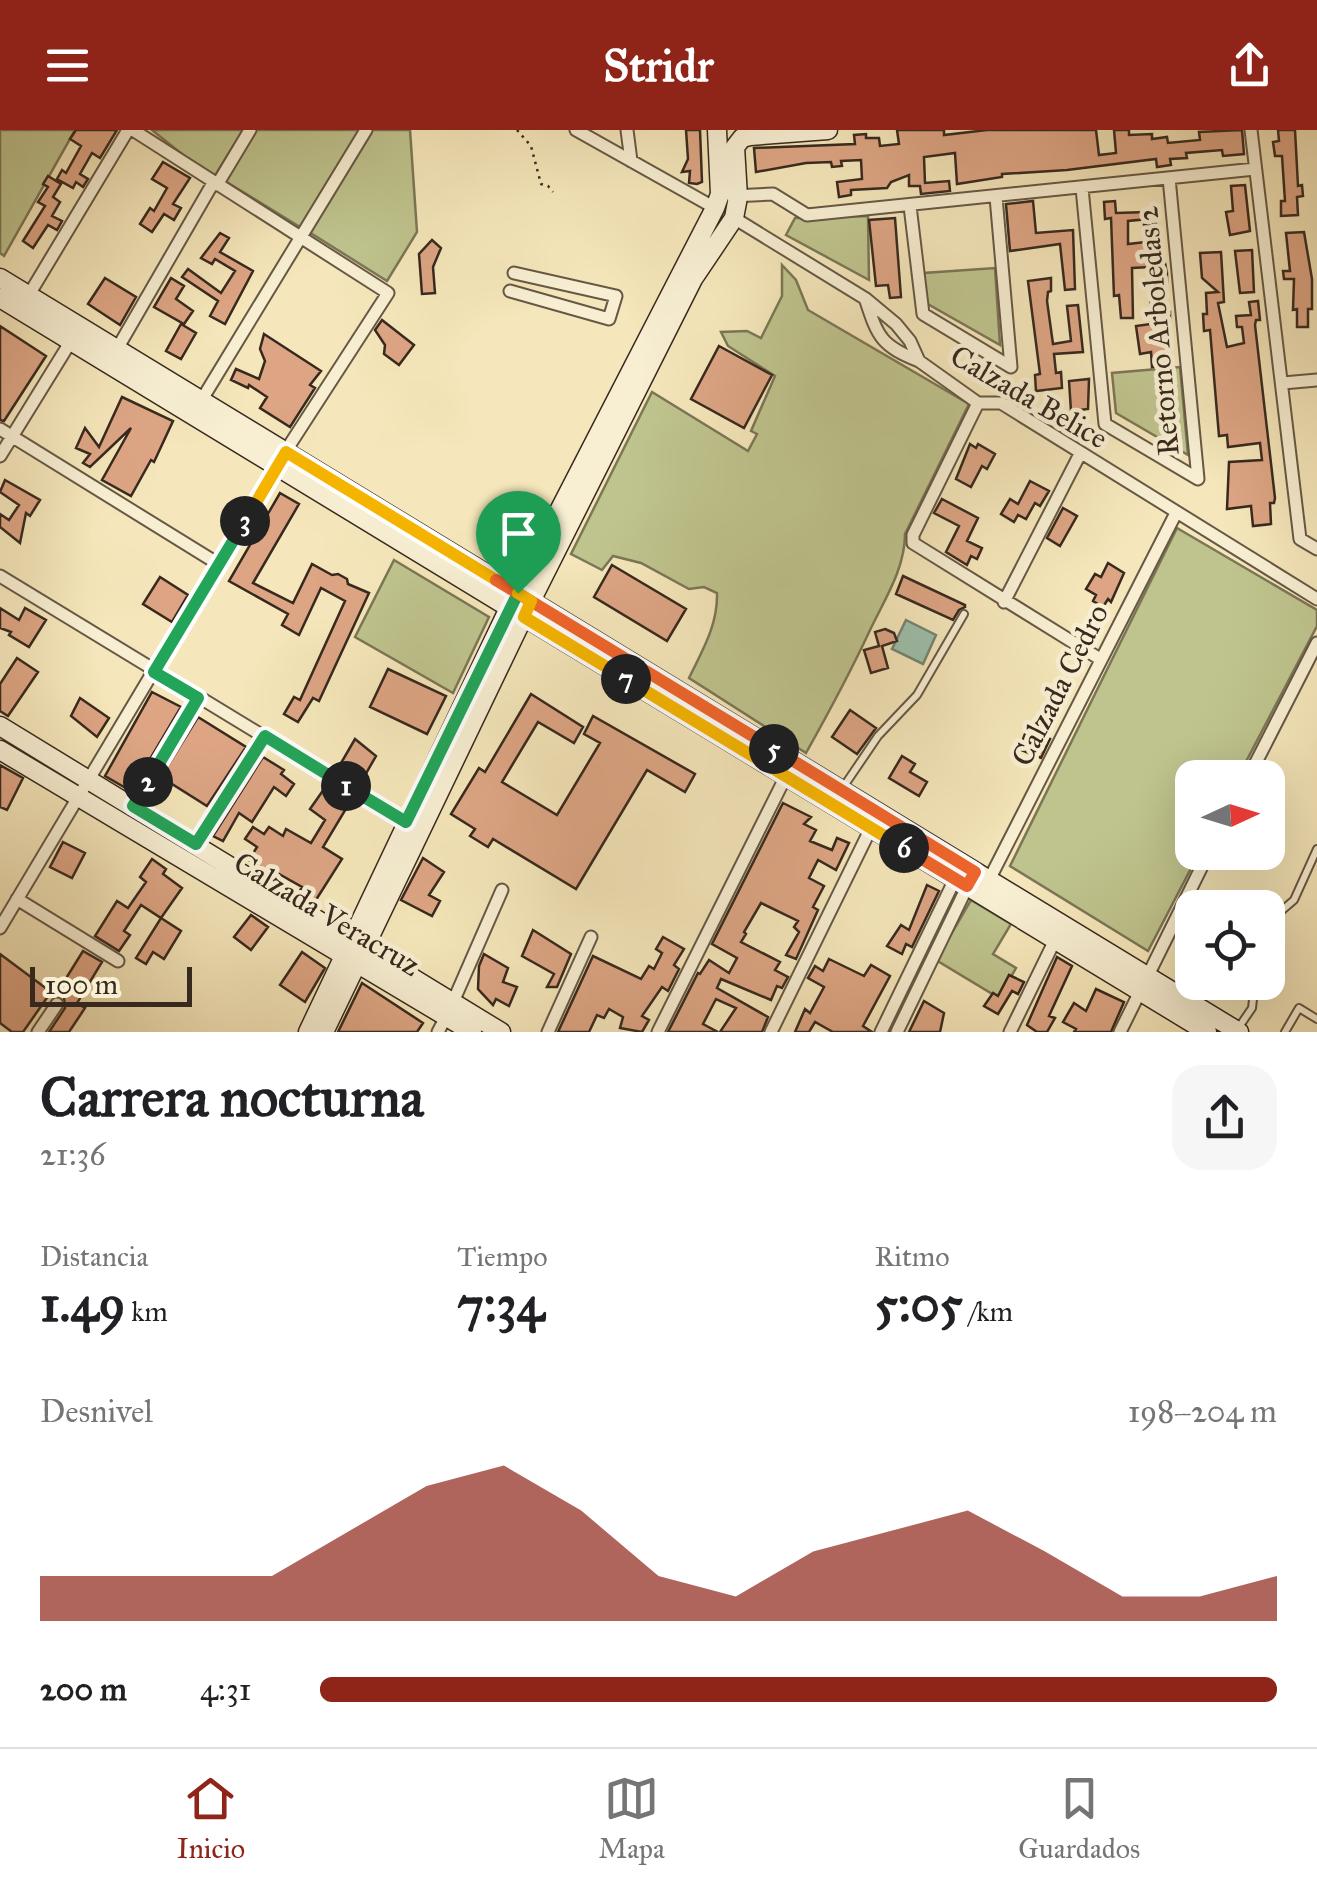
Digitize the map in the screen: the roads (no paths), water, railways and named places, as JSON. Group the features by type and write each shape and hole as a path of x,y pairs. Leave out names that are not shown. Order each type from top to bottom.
{"main road":[{"path":"718,130 729,205"},
{"path":"324,1032 356,952 520,605 729,205 734,147 750,136 828,130"},
{"path":"0,278 71,341 281,459 871,828 970,876 1055,940 1236,1031"},
{"path":"0,298 24,303 117,350 201,400 281,459"},
{"path":"520,605 841,790 1143,984 1206,1032"},
{"name":"Calzada Veracruz","path":"0,726 196,844 472,1032"},
{"name":"Calzada Veracruz","path":"0,750 77,799 356,952"},
{"path":"308,1032 356,952"},
{"name":"Calzada Veracruz","path":"446,1017 501,1032"}],"street":[{"path":"0,928 281,459 388,293 131,130 24,303"},
{"path":"117,350 250,130"},
{"path":"201,400 366,130"},
{"name":"Calzada Belice","path":"576,130 631,161 729,205 866,299 896,324 919,360 978,403 1001,403 1317,599"},
{"path":"628,130 631,161"},
{"path":"718,130 734,147"},
{"path":"1251,130 1300,539 1317,550"},
{"path":"729,205 773,194 808,215 1255,169"},
{"name":"Retorno Arboledas 2","path":"1082,188 1105,424 1198,480 1169,178"},
{"path":"910,206 922,314 1010,367 996,197"},
{"path":"510,291 609,319 616,296 514,273"},
{"path":"866,299 877,334 898,352 919,360"},
{"path":"0,456 71,341"},
{"path":"1283,383 1317,380"},
{"path":"978,403 913,535 913,544 1100,659"},
{"path":"0,429 220,565"},
{"path":"1004,602 1080,454"},
{"name":"Calzada Cedro","path":"881,1032 1100,659 1176,513"},
{"path":"0,576 413,828"},
{"path":"1257,760 1317,644"},
{"path":"133,806 198,698"},
{"path":"196,844 265,736"},
{"path":"658,1032 786,776"},
{"path":"771,1032 871,828"},
{"path":"1120,1032 1200,870"},
{"name":"Calzada Cedro","path":"896,1032 970,876"},
{"path":"446,1017 502,890"},
{"path":"0,895 118,961"},
{"path":"548,1032 592,936"},
{"path":"1010,1032 1055,940"},
{"path":"38,1032 57,1004"}],"lane":[{"path":"841,790 878,736 916,694 964,614"},
{"path":"1285,908 1294,900 1317,850"},
{"path":"1236,1031 1252,1008 1253,1000"},
{"path":"1286,1032 1299,1008 1317,1019"}]}
